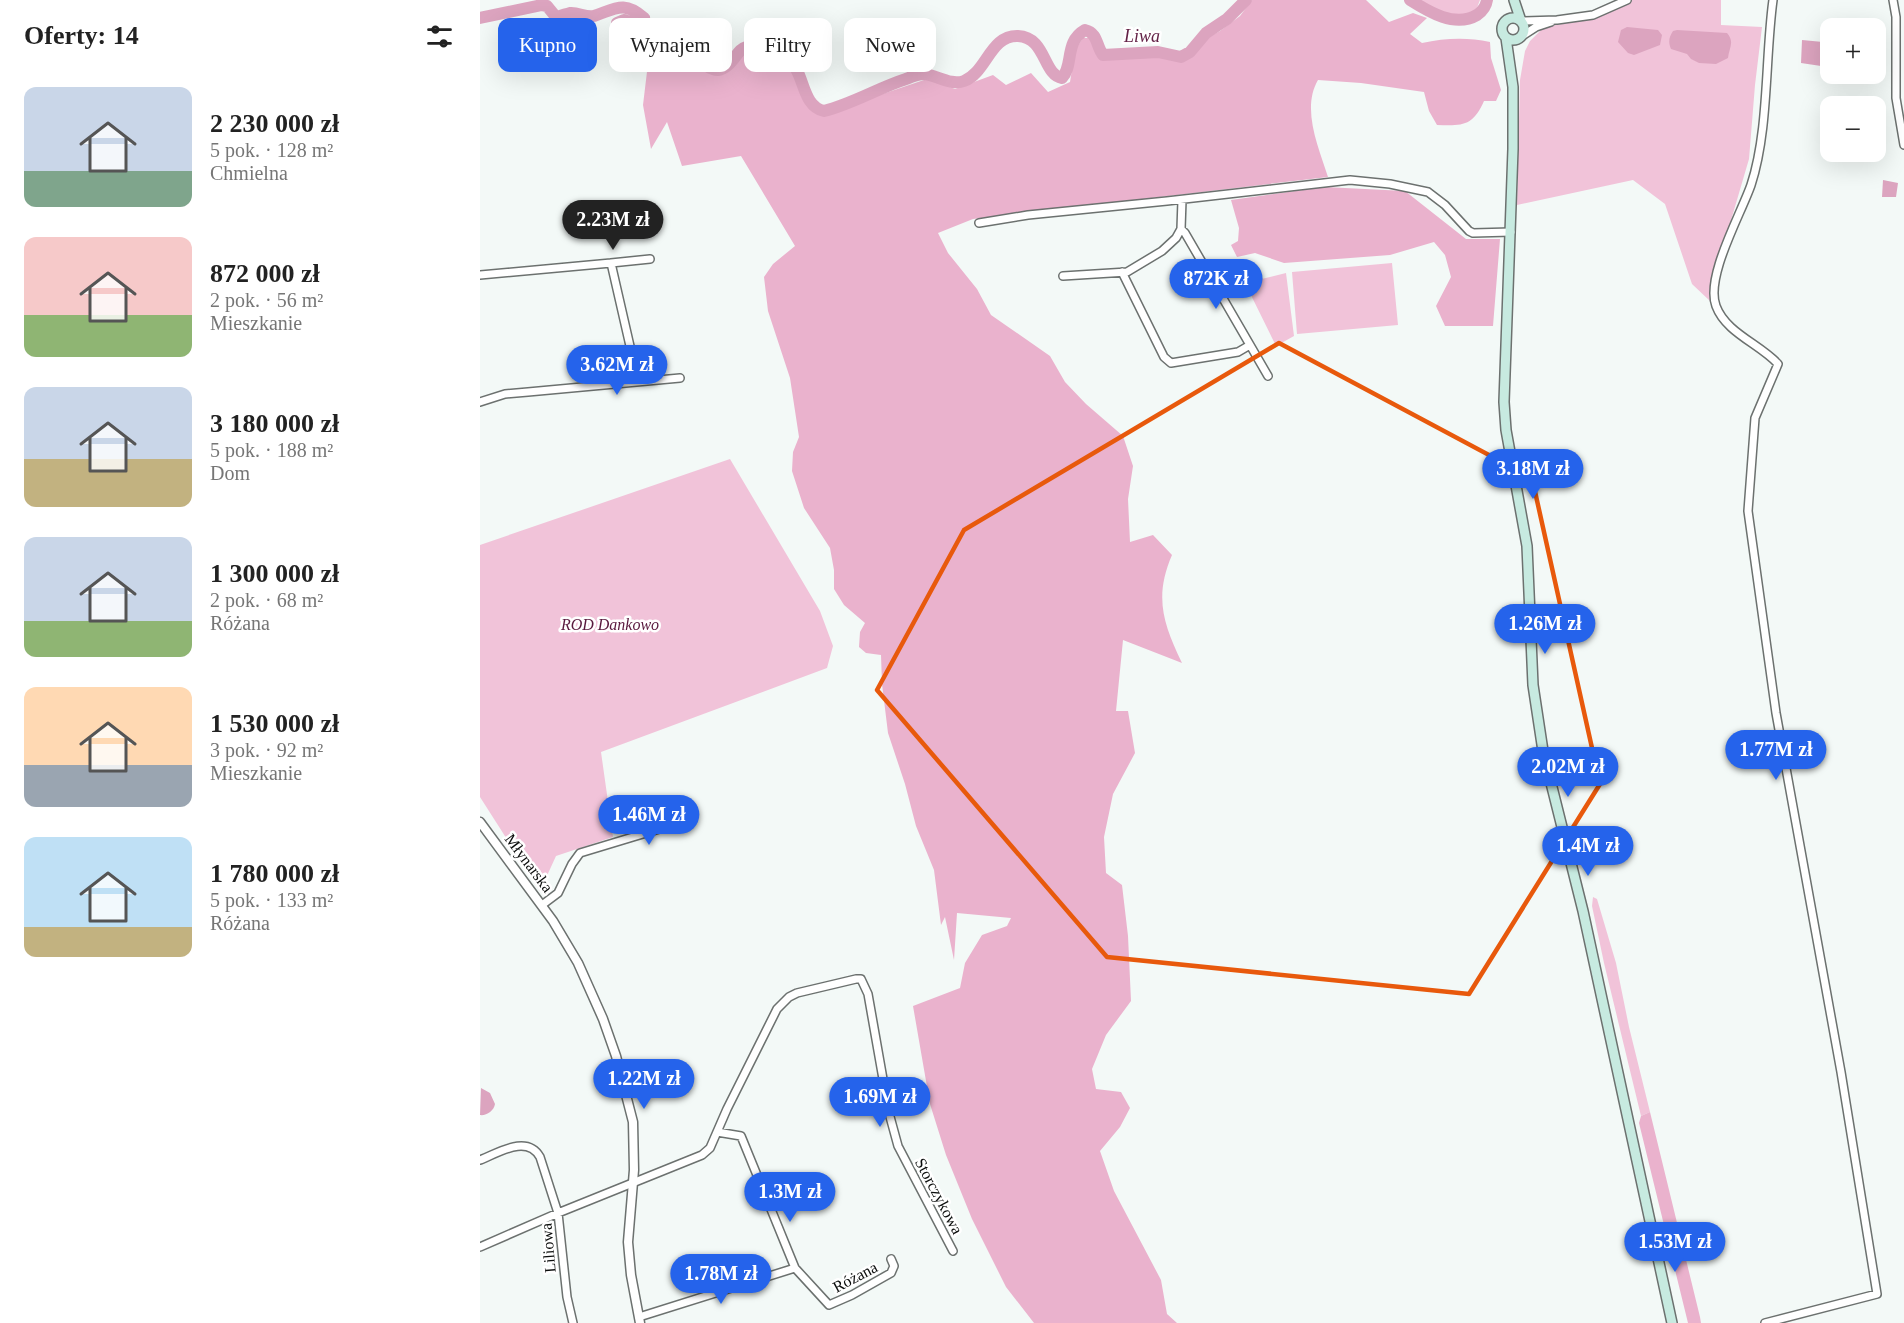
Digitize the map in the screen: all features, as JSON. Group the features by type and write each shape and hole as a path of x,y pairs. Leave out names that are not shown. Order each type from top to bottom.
{"main road":[{"path":"1513,0 1502,29 1506,38 1513,87"},
{"path":"1513,0 1524,28 1516,54 1513,87 1511,232 1504,402 1506,430 1528,553 1535,700 1543,751 1583,910 1672,1323"},
{"path":"1507,20 1514,18 1521,21"},
{"path":"1506,38 1513,40 1522,36"}],"street":[{"path":"1521,21 1557,20 1601,13 1627,0"},
{"path":"1766,1323 1877,1294 1841,1072 1776,713 1748,511 1755,418 1778,364 1769,354 1748,341 1726,320 1715,305 1714,283 1725,247 1752,183 1757,157 1773,0"},
{"path":"1893,0 1896,17 1896,98 1904,144"},
{"path":"1522,36 1536,27 1557,20"},
{"path":"979,223 1028,215 1182,200 1335,181 1367,181 1406,186 1434,195 1473,233 1511,232"},
{"path":"1063,276 1127,272 1162,251 1181,230 1182,200"},
{"path":"1181,230 1185,233 1268,376"},
{"path":"480,275 650,259"},
{"path":"611,263 638,381"},
{"path":"1122,272 1164,357 1171,363 1238,352 1250,345"},
{"path":"480,402 505,394 680,378"},
{"name":"Młynarska","path":"480,822 553,921 589,986 616,1056 633,1122 635,1142 628,1242 639,1320"},
{"path":"542,905 558,893 580,853 676,824"},
{"name":"Liliowa","path":"573,1323 567,1297 558,1213 702,1155 710,1148 777,1009 797,993 856,979 861,980"},
{"name":"Storczykowa","path":"861,980 868,994 897,1146 953,1251"},
{"name":"Różana","path":"717,1132 741,1136 795,1268 829,1305 891,1273 894,1266 891,1259"},
{"path":"480,1160 515,1146 522,1145 535,1150 540,1157 558,1213 480,1247"},
{"path":"639,1320 795,1268"}],"highlighted area":[{"path":"1279,343 1532,478 1600,784 1469,994 1107,957 877,690 964,530"}],"green space":[{"path":"1417,0 1480,0 1476,10 1457,17 1436,11"},
{"path":"1632,0 1721,0 1721,25 1762,27 1749,159 1712,285 1710,301 1692,284 1665,204 1633,180 1517,205 1520,80 1525,51 1530,41 1544,27 1597,18"},
{"path":"1392,263 1398,325 1297,334 1292,272"},
{"path":"1286,273 1294,336 1276,346 1245,283"},
{"name":"ROD Dankowo","path":"730,459 820,611 833,646 827,668 601,752 613,837 556,856 540,891 480,797 480,545"},
{"path":"1593,897 1597,899 1616,963 1650,1112 1641,1116 1604,963 1592,906"}],"shaded area":[{"path":"1252,0 1366,0 1389,22 1413,13 1427,18 1410,34 1422,43 1456,39 1490,42 1491,58 1501,90 1496,101 1484,101 1476,115 1466,123 1437,125 1429,111 1424,92 1361,83 1318,80 1313,91 1311,116 1316,141 1328,177 973,219 938,233 948,253 977,289 991,315 1050,356 1065,382 1123,436 1133,466 1128,499 1130,542 1153,535 1172,555 1163,584 1163,610 1170,635 1182,663 1123,640 1116,711 1128,711 1135,753 1113,794 1104,837 1106,873 1122,885 1128,936 1131,1001 1106,1035 1092,1069 1096,1089 1121,1092 1130,1108 1120,1127 1100,1151 1114,1191 1161,1280 1167,1314 1177,1323 1034,1323 1006,1287 972,1219 946,1155 930,1104 913,1006 960,988 965,963 982,935 1007,926 1011,918 957,913 954,960 945,917 941,925 934,870 916,826 888,733 881,655 866,653 859,647 860,632 865,623 844,605 834,589 834,570 830,548 804,508 792,471 793,452 799,437 790,378 768,311 764,277 773,264 795,246 741,156 682,166 667,122 651,149 643,105 647,72 720,74 732,72 732,63 744,52 744,72 793,72 804,99 818,113 838,109 927,79 955,89 993,75 1006,85 1031,73 1048,92 1070,82 1075,50 1083,38 1090,38 1097,56 1154,57 1177,60 1197,50 1207,38 1240,16"},
{"path":"1627,27 1658,30 1662,35 1660,45 1634,55 1628,53 1618,42 1621,30"},
{"path":"1673,31 1727,33 1731,42 1728,58 1716,64 1699,63 1687,54 1671,49 1670,37"},
{"path":"1802,40 1820,42 1820,66 1801,63"},
{"path":"1883,180 1898,183 1896,197 1882,197"},
{"path":"1325,187 1405,191 1466,239 1500,239 1493,326 1445,326 1436,306 1451,277 1445,255 1434,242 1390,255 1284,263 1255,253 1237,257 1231,245 1238,241 1239,228 1231,200"},
{"path":"481,1088 490,1093 495,1104 487,1114 480,1115"},
{"path":"1650,1112 1701,1323 1688,1323 1639,1123 1641,1116"}],"waterway":[{"name":"Liwa","path":"480,18 542,5 547,6 556,17 570,13 594,16 619,8 631,9 644,18 638,25 624,20 617,23 618,31 624,41 654,49 670,57 698,61 715,70 723,69 746,47 762,56 786,58 798,72 811,103 824,111 919,74 954,82 964,81 978,70 1001,41 1009,37 1027,38 1034,43 1051,70 1062,78 1068,67 1074,41 1085,30 1095,37 1103,55 1158,52 1181,57 1190,52 1206,33 1227,19 1246,0"},
{"name":"Liwa","path":"1410,0 1442,17 1460,20 1469,19 1479,13 1485,7 1487,0"}]}
